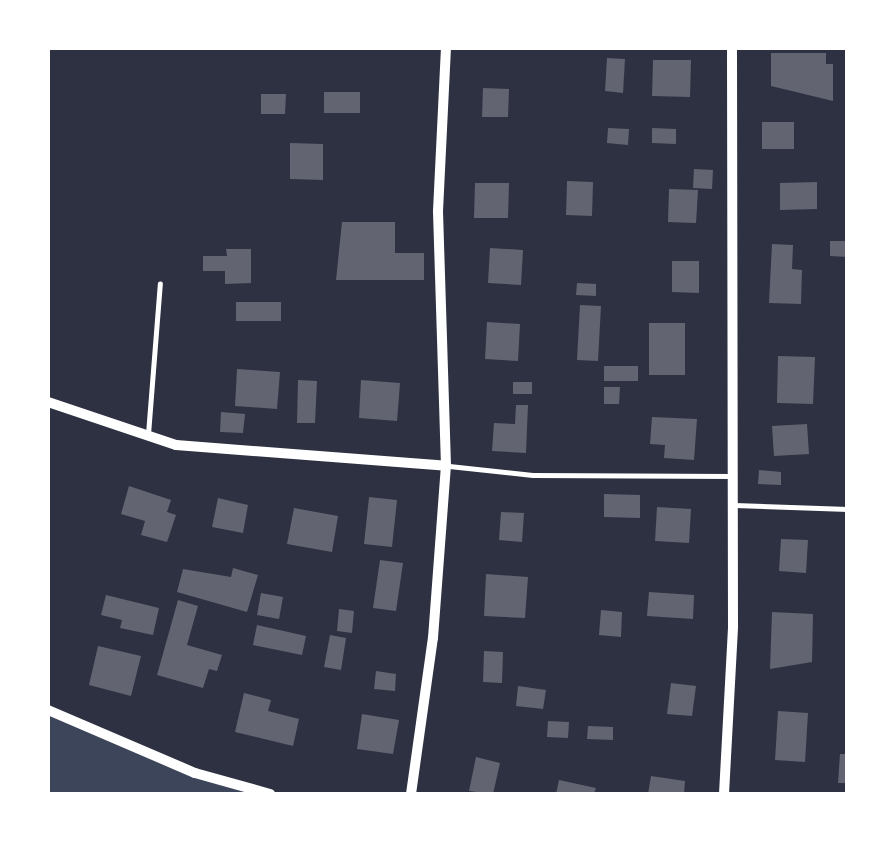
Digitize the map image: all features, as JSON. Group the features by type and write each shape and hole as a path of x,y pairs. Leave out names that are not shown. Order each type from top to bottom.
{"street":[{"path":"411,794 433,638 446,466 438,211 446,48"},
{"path":"724,794 733,626 732,48"},
{"path":"48,402 176,445 446,466"},
{"path":"48,710 195,774 270,794"}],"lane":[{"path":"147,437 160,284"},
{"path":"446,466 533,475 731,476"},
{"path":"730,505 848,509"}],"shaded area":[{"path":"48,710 195,773 270,794 48,794"}],"building":[{"path":"771,53 826,53 826,64 833,64 833,101 771,86"},
{"path":"607,58 625,59 623,93 605,91"},
{"path":"653,60 691,60 690,97 652,96"},
{"path":"483,88 509,89 508,117 482,117"},
{"path":"324,92 360,92 360,113 324,113"},
{"path":"261,94 286,94 285,114 261,114"},
{"path":"762,122 794,122 794,149 762,149"},
{"path":"608,128 629,129 628,145 607,143"},
{"path":"652,128 676,129 676,144 652,143"},
{"path":"290,143 323,144 323,180 290,179"},
{"path":"694,169 713,170 712,189 693,188"},
{"path":"567,181 593,182 592,216 566,215"},
{"path":"817,182 817,209 780,210 780,183"},
{"path":"475,183 509,183 508,218 474,218"},
{"path":"669,189 698,190 696,223 668,222"},
{"path":"342,222 395,222 395,253 424,253 424,280 336,280"},
{"path":"830,241 848,241 848,257 830,256"},
{"path":"772,244 793,245 792,269 802,270 801,304 769,303"},
{"path":"490,248 523,250 521,285 488,283"},
{"path":"226,249 251,249 251,283 225,284 225,271 203,271 203,256 227,256"},
{"path":"672,261 699,261 699,293 672,292"},
{"path":"577,283 596,284 596,296 576,295"},
{"path":"236,302 281,302 281,321 236,321"},
{"path":"580,305 601,306 598,361 577,360"},
{"path":"487,322 520,324 518,361 485,359"},
{"path":"649,323 685,323 685,375 649,375"},
{"path":"778,356 815,357 813,404 777,403"},
{"path":"604,366 638,366 638,381 604,381"},
{"path":"237,369 280,372 277,409 235,406"},
{"path":"298,380 317,381 315,423 297,423"},
{"path":"361,380 400,383 397,421 359,418"},
{"path":"513,382 532,382 532,394 513,394"},
{"path":"604,387 620,387 619,404 604,404"},
{"path":"516,405 528,405 526,453 492,451 494,423 515,424"},
{"path":"221,412 245,414 243,433 220,432"},
{"path":"652,417 697,419 694,460 664,458 665,445 650,444"},
{"path":"807,424 809,454 774,456 772,426"},
{"path":"759,470 781,472 781,485 758,484"},
{"path":"129,486 171,500 167,512 176,515 167,542 141,535 145,521 121,514"},
{"path":"604,494 640,495 640,518 604,517"},
{"path":"369,497 397,500 392,547 364,544"},
{"path":"218,498 248,505 243,533 212,527"},
{"path":"657,507 691,509 689,543 655,541"},
{"path":"294,508 338,516 332,552 287,544"},
{"path":"501,512 524,513 522,542 499,540"},
{"path":"781,539 808,540 806,573 779,571"},
{"path":"380,560 403,563 396,611 373,608"},
{"path":"233,568 258,575 247,612 177,592 183,569 231,577"},
{"path":"486,574 528,577 525,618 484,616"},
{"path":"649,592 694,595 693,619 647,616"},
{"path":"261,593 283,597 279,619 257,615"},
{"path":"106,595 159,608 153,635 120,628 122,620 101,615"},
{"path":"178,600 198,606 187,645 222,655 217,671 209,669 203,688 157,675"},
{"path":"339,609 354,611 352,633 337,631"},
{"path":"601,610 622,612 621,637 599,635"},
{"path":"772,612 813,614 812,662 770,669"},
{"path":"257,625 306,636 302,655 253,645"},
{"path":"330,635 346,638 341,670 324,667"},
{"path":"98,646 141,656 131,696 89,685"},
{"path":"484,651 503,652 502,683 483,682"},
{"path":"376,671 396,674 395,691 374,689"},
{"path":"671,683 696,686 692,716 667,714"},
{"path":"518,686 546,690 543,709 516,706"},
{"path":"244,693 271,700 268,711 299,719 293,746 235,732"},
{"path":"778,711 808,713 805,762 775,760"},
{"path":"362,714 399,720 393,754 357,749"},
{"path":"548,721 569,722 568,738 547,737"},
{"path":"588,726 613,727 613,740 587,739"},
{"path":"840,754 848,754 848,783 838,783"},
{"path":"476,757 500,763 493,794 469,791"},
{"path":"651,776 685,781 684,794 648,794"},
{"path":"559,780 596,788 594,794 556,794"}]}
